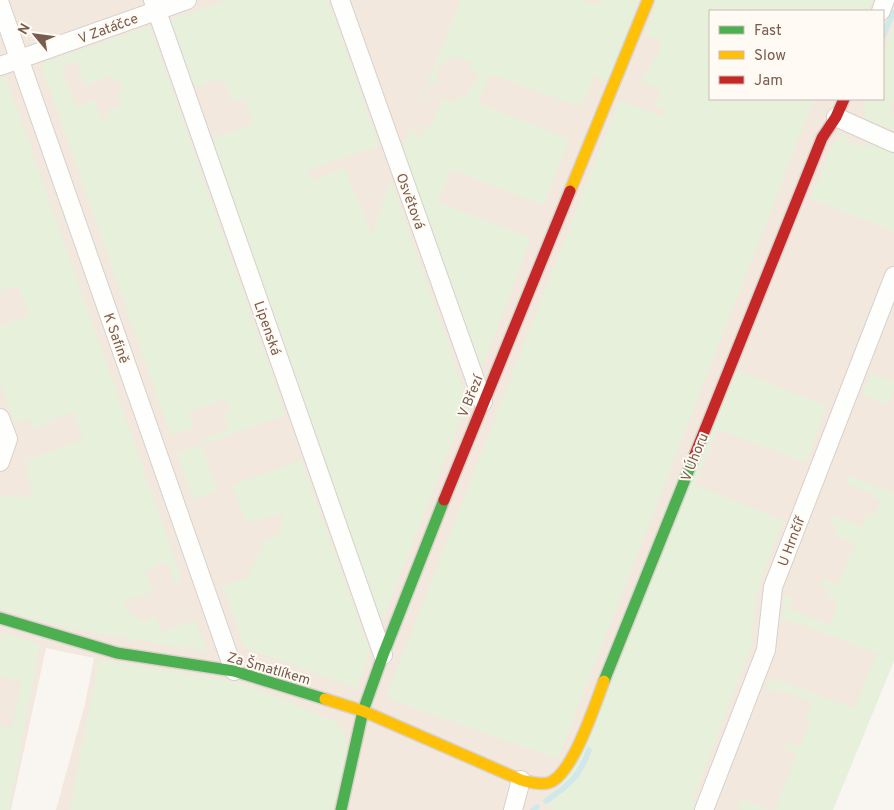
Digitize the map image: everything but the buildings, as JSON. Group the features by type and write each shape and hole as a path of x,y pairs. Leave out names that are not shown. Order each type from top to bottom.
{"street":[{"name":"V Zatáčce","path":"0,66 155,5 187,0"},
{"name":"Osvětová","path":"340,0 483,402"},
{"name":"V Březí","path":"341,810 363,711 383,655 483,402 648,0"},
{"name":"K Safině","path":"0,4 234,671"},
{"name":"Lipenská","path":"155,5 383,655"},
{"name":"V Úhoru","path":"521,780 540,784 556,781 578,748 822,138 836,117 844,100"},
{"path":"836,117 894,143"},
{"name":"U Hrnčíř","path":"704,810 766,650 773,587 894,276"},
{"path":"0,418 8,439 1,462"},
{"name":"Za Šmatlíkem","path":"0,618 117,653 234,671 363,711 521,780"},
{"path":"513,810 521,780"}],"shaded area":[{"path":"0,0 894,0 894,615 818,810 56,810 85,704 94,658 46,648 11,810 0,810"}],"green space":[{"path":"227,0 328,0 379,145 308,170 312,180 345,168 372,235 391,180 468,401 382,622 212,139 253,124 245,98 232,102 226,83 224,83 222,78 194,88 171,20"},
{"path":"461,0 582,0 598,6 601,0 639,0 609,81 594,76 582,107 489,74 478,103 569,139 544,205 451,170 438,202 531,238 481,370 402,147 410,128 414,130 413,133 421,137 424,130 419,128 420,125 430,129 444,94 444,99 454,103 458,95 466,98 471,84 476,82 478,77 476,72 468,69 471,62 458,57 457,60 448,56 444,65 440,63 435,75 439,77 436,85 430,82 421,105 419,104"},
{"path":"658,0 873,0 868,10 709,10 709,100 814,100 558,759 386,698 619,100 662,117 665,109 655,105 661,90 641,81 659,51 662,41 645,35"},
{"path":"894,23 894,100 890,109 894,117 894,130 865,119 866,100 884,100 884,51"},
{"path":"150,26 286,415 204,444 202,439 229,429 224,414 230,412 225,399 189,412 194,428 171,436 41,64","holes":["77,61 84,86 111,76 114,82 120,80 123,90 117,92 122,105 106,111 108,117 101,120 95,100 76,106 61,67"]},
{"path":"6,77 182,579 175,584 168,563 155,565 156,567 145,571 153,592 136,598 134,601 129,597 123,604 138,620 144,621 155,615 161,632 196,620 207,652 63,627 0,609 0,495 33,498 26,460 83,440 73,412 51,420 52,423 34,429 30,418 14,422 0,382 0,326 29,316 18,285 1,291 2,296 0,295 0,79"},
{"path":"840,133 847,134 844,140 867,148 870,143 894,152 894,231 810,199 830,150"},
{"path":"735,370 827,406 806,463 718,429 695,485 784,521 756,598 752,645 692,802 697,804 695,810 553,810 547,804 557,798"},
{"path":"871,373 894,382 894,392 888,405 862,394"},
{"path":"201,445 218,490 193,499 177,454"},
{"path":"300,456 370,652 356,688 244,646 223,586 251,576 248,568 252,567 266,540 278,534 284,513 247,523 232,485 298,462"},
{"path":"848,475 894,493 894,661 833,810 775,810 797,753 785,749 787,742 800,747 810,721 806,719 812,702 782,690 780,694 766,688 771,677 854,709 877,653 782,618 785,595 793,598 789,609 830,625 838,601 825,596 828,590 819,586 822,579 838,584 855,544 834,535 837,527 830,524 833,516 862,527 867,514 874,516 880,501 874,499 875,495 845,483"},
{"path":"3,633 40,644 9,810 0,810 0,726 12,728 22,681 0,676 0,650"},
{"path":"99,660 236,682 286,700 333,721 344,730 347,751 333,810 70,810"},
{"path":"741,799 771,810 744,810 737,807"}],"waterway":[{"path":"884,34 893,12"},
{"path":"546,801 572,780 582,767 589,750"},
{"path":"533,810 537,807"}],"traffic: fast":[{"path":"604,681 694,457"},
{"path":"341,810 363,711 444,500"},
{"path":"0,618 117,653 234,671 325,699"}],"traffic: slow":[{"path":"570,191 648,0"},
{"path":"325,699 363,711 521,780 545,784 557,778 566,768 589,722 604,681"}],"traffic: jam":[{"path":"694,457 822,138 836,117 844,100"},
{"path":"444,500 570,191"}]}
